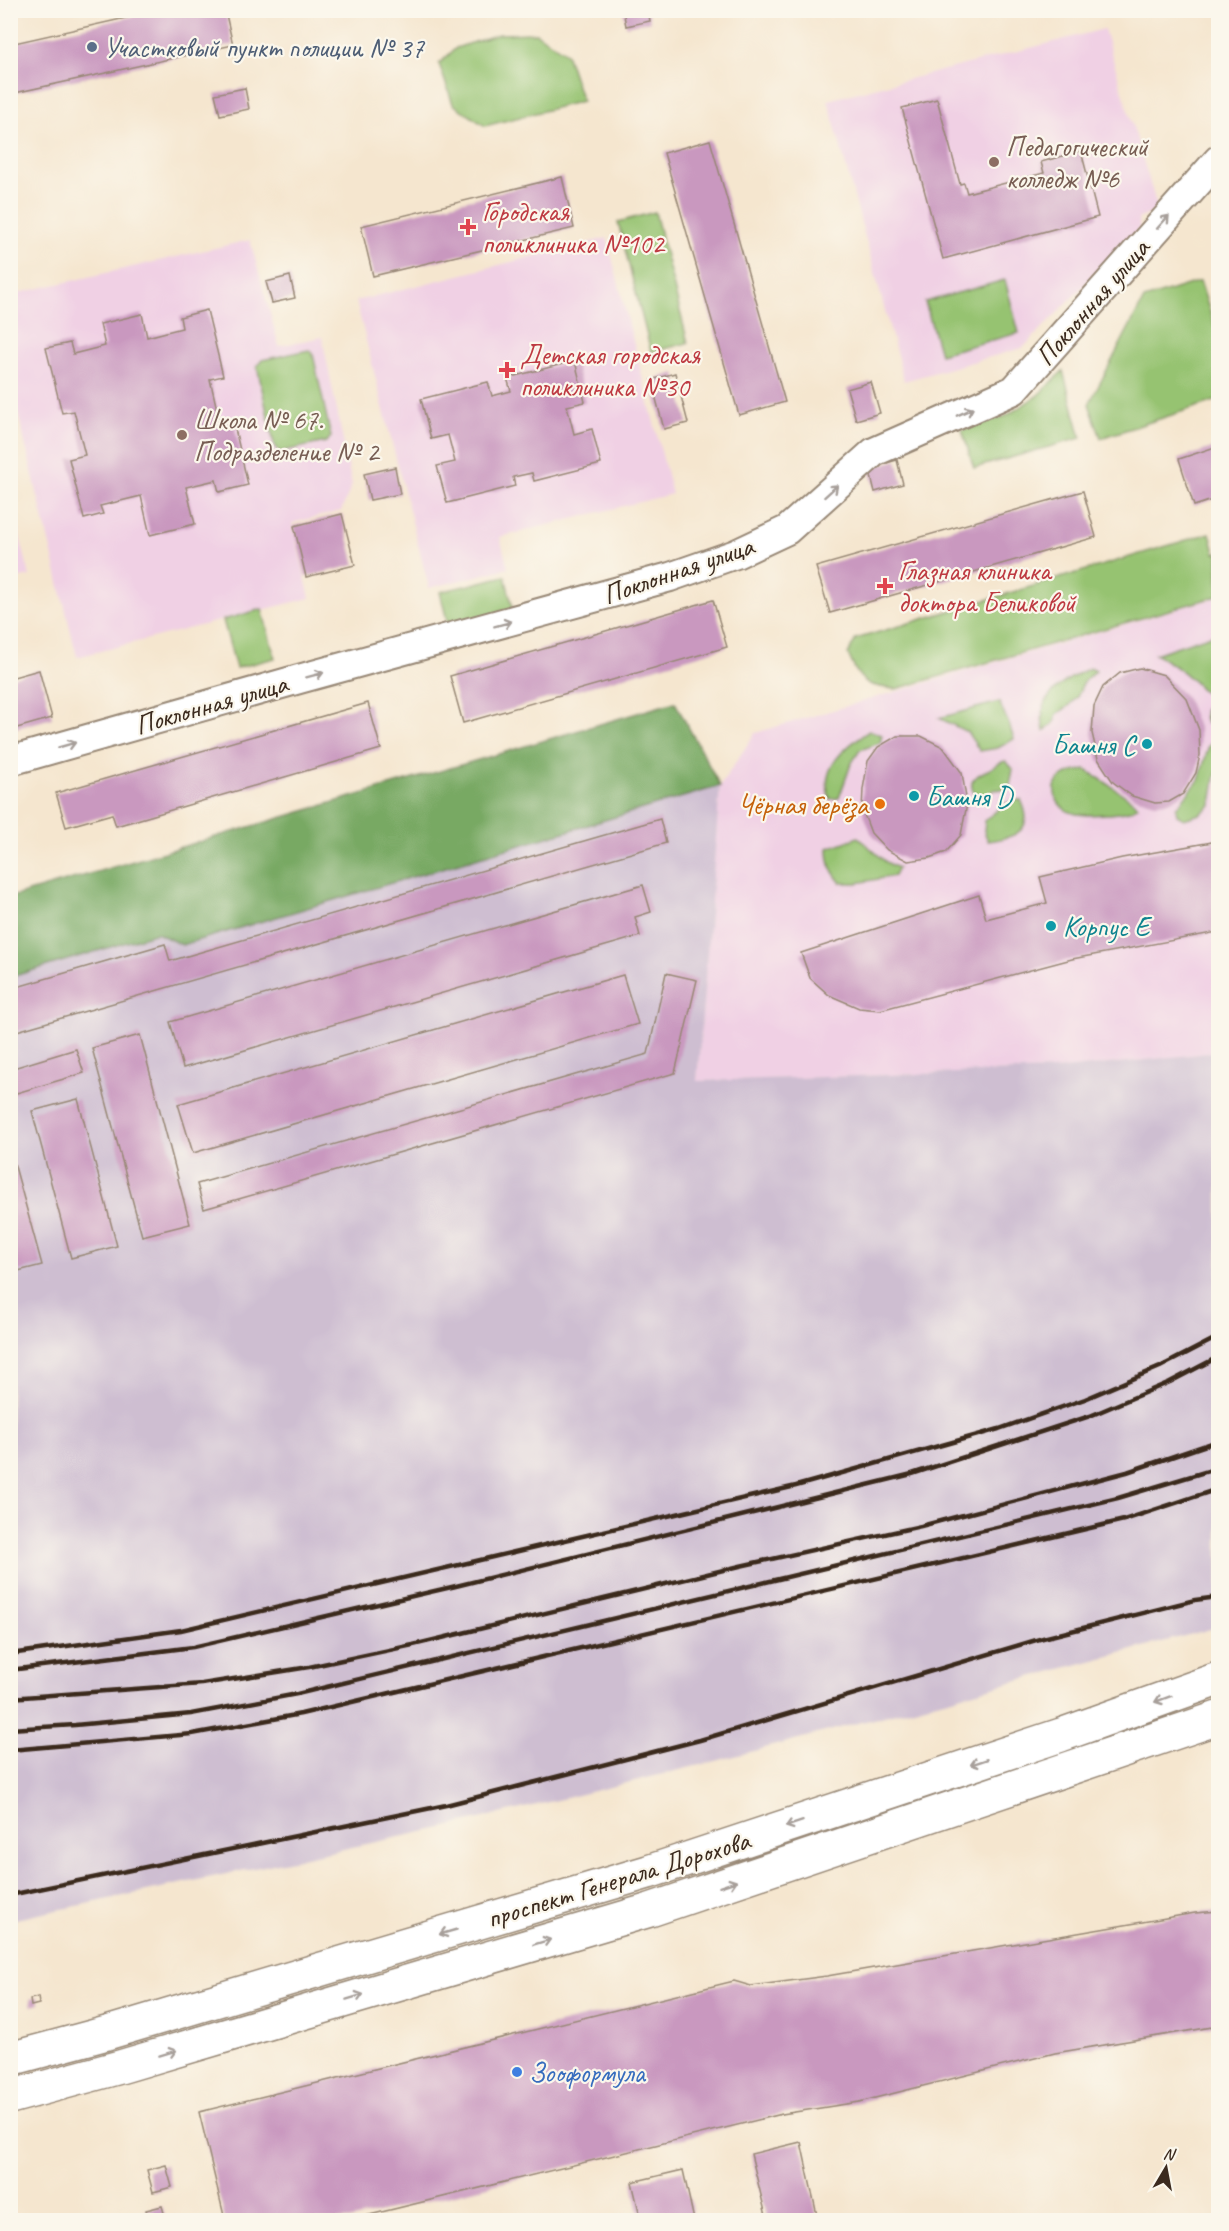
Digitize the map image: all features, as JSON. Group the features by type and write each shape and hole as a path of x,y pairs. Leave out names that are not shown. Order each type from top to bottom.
{"main road":[{"name":"проспект Генерала Дорохова","path":"10,2059 648,1872 1061,1735 1218,1679"},
{"name":"проспект Генерала Дорохова","path":"10,2097 120,2067 650,1910 1218,1718"}],"street":[{"name":"Поклонная улица","path":"10,761 298,679 670,578 736,554 787,530 874,452 1014,390 1218,160"},
{"path":"10,2052 107,2032"},
{"path":"10,2105 120,2067"}],"shaded area":[{"name":"Педагогический колледж №6","path":"1104,29 1158,210 1138,219 1140,228 1023,348 904,381 828,100"},
{"name":"Детская городская поликлиника №30","path":"607,238 672,494 500,537 508,568 429,588 356,301"},
{"name":"Школа № 67. Подразделение № 2","path":"250,240 279,346 322,337 352,485 341,511 292,523 310,598 77,657 11,385 10,295"},
{"path":"10,499 30,576 11,580 10,580"},
{"path":"1218,597 1218,1052 1055,1070 697,1081 720,786 755,733"},
{"path":"720,786 697,1081 1055,1070 1218,1052 1218,1627 716,1761 451,1826 11,1920 11,977 157,933 182,945"}],"green space":[{"path":"536,33 566,53 582,101 485,126 453,104 439,64 456,48 499,34"},
{"path":"655,212 688,343 651,352 618,222"},
{"path":"1005,280 1019,333 940,354 925,302"},
{"path":"1200,281 1218,337 1218,400 1101,438 1089,404 1144,299"},
{"path":"309,350 313,354 331,437 326,442 279,452 274,444 257,366 262,360"},
{"path":"1063,371 1081,438 974,468 962,430 1006,416 1037,396"},
{"path":"1210,533 1215,553 1218,552 1218,596 896,689 864,681 848,654 856,639"},
{"path":"505,576 513,609 448,625 440,592"},
{"path":"262,609 275,658 236,668 223,620"},
{"path":"1218,634 1218,689 1205,693 1182,671 1155,654"},
{"path":"1090,668 1096,671 1084,681 1077,697 1057,714 1054,723 1044,731 1043,708 1047,699 1061,685"},
{"path":"1218,696 1218,728 1206,723 1204,714 1208,703"},
{"path":"675,702 720,786 182,945 157,933 11,977 11,897"},
{"path":"999,702 1014,739 998,748 980,751 967,732 939,718"},
{"path":"869,731 882,735 880,743 860,750 851,764 839,798 830,799 827,788 828,777 836,759"},
{"path":"1214,740 1218,740 1218,769 1211,805 1200,814 1184,819 1177,815 1176,808 1199,780 1209,745"},
{"path":"1006,761 1013,769 1010,786 993,790 985,799 978,798 972,788 975,778"},
{"path":"1086,770 1138,806 1124,812 1094,815 1075,814 1064,809 1055,793 1057,782 1067,774"},
{"path":"1021,800 1025,811 1024,826 1014,835 988,841 984,831 985,821 1003,805"},
{"path":"858,837 886,862 898,868 894,876 857,883 841,883 831,867 828,848"}],"building":[{"path":"161,10 225,10 233,45 10,94 10,44"},
{"path":"623,10 648,10 650,21 626,26"},
{"path":"245,88 249,109 220,115 215,94"},
{"path":"937,99 960,184 964,183 967,193 1044,173 1041,162 1081,151 1098,217 943,259 902,108"},
{"path":"710,140 785,402 739,415 664,153"},
{"name":"Городская поликлиника №102","path":"562,177 574,228 373,276 361,226"},
{"path":"290,276 295,298 272,303 266,282"},
{"path":"207,310 223,376 210,379 220,423 233,420 248,485 219,492 216,480 186,487 195,524 150,535 141,496 100,506 103,514 84,519 69,459 85,455 74,411 62,413 46,348 70,343 73,354 105,346 100,324 142,314 147,337 182,328 180,317"},
{"path":"575,361 585,402 567,406 574,434 592,429 601,464 534,481 532,473 513,477 515,486 447,503 437,466 455,462 448,435 431,439 421,399 488,382 492,396 511,391 507,378"},
{"path":"675,373 688,423 664,429 651,380"},
{"path":"871,382 880,413 856,420 847,389"},
{"path":"1218,446 1218,498 1194,506 1179,459"},
{"path":"897,460 903,484 875,492 869,468"},
{"path":"395,467 400,494 370,500 364,474"},
{"path":"1083,491 1096,537 830,613 816,567"},
{"path":"342,514 355,565 306,577 294,526"},
{"path":"713,600 727,647 463,723 450,676"},
{"name":"Башня C","path":"1140,668 1164,675 1187,699 1199,730 1200,755 1196,773 1183,794 1169,802 1155,803 1132,796 1113,782 1098,759 1092,733 1094,706 1103,687 1120,673"},
{"path":"39,670 52,718 10,730 10,678"},
{"path":"368,703 381,749 116,826 112,814 66,827 56,793"},
{"name":"Башня D","path":"897,736 921,736 943,747 962,773 967,804 961,835 946,852 929,858 908,861 887,850 871,833 862,809 868,761 878,747"},
{"path":"660,819 666,843 10,1033 10,989 165,944 170,961"},
{"name":"Корпус E","path":"1218,841 1218,932 1072,959 880,1010 859,1008 829,995 810,978 801,953 979,895 986,919 1047,903 1040,877 1122,858"},
{"path":"643,885 651,912 635,917 640,936 183,1068 170,1022"},
{"path":"666,973 697,980 675,1073 204,1209 197,1184 648,1054"},
{"path":"623,975 638,1024 193,1153 178,1104"},
{"path":"140,1035 190,1224 142,1236 92,1048"},
{"path":"76,1049 84,1073 10,1095 10,1069"},
{"path":"78,1099 117,1246 71,1258 32,1111"},
{"path":"10,1148 42,1265 10,1273"},
{"path":"1218,1911 1218,2026 1055,2053 859,2102 782,2114 349,2220 225,2220 199,2112 734,1981 751,1986 827,1976"},
{"path":"38,1997 39,2004 31,2006 30,1999"},
{"path":"801,2142 818,2220 767,2220 751,2154"},
{"path":"166,2165 172,2187 153,2192 147,2170"},
{"path":"683,2170 694,2220 641,2220 632,2182"},
{"path":"162,2206 166,2220 149,2220 146,2210"}],"railway":[{"path":"10,1654 181,1630 796,1486 999,1429 1085,1399 1160,1367 1218,1337"},
{"path":"10,1670 193,1647 456,1586 912,1474 1090,1416 1170,1382 1218,1357"},
{"path":"10,1698 202,1684 309,1667 413,1645 740,1566 921,1526 1127,1472 1218,1441"},
{"path":"10,1729 191,1714 297,1694 1118,1498 1218,1468"},
{"path":"10,1750 192,1734 301,1714 1124,1520 1218,1489"},
{"path":"10,1895 446,1805 700,1740 1043,1638 1195,1600 1218,1597"}],"place":[{"name":"Участковый пункт полиции № 37","path":"92,47"},
{"name":"Педагогический колледж №6","path":"994,162"},
{"name":"Городская поликлиника №102","path":"468,227"},
{"name":"Детская городская поликлиника №30","path":"507,370"},
{"name":"Школа № 67. Подразделение № 2","path":"182,435"},
{"name":"Глазная клиника доктора Беликовой","path":"885,586"},
{"name":"Башня C","path":"1147,744"},
{"name":"Башня D","path":"914,796"},
{"name":"Чёрная берёза","path":"880,804"},
{"name":"Корпус E","path":"1051,926"},
{"name":"Зооформула","path":"517,2072"}]}
